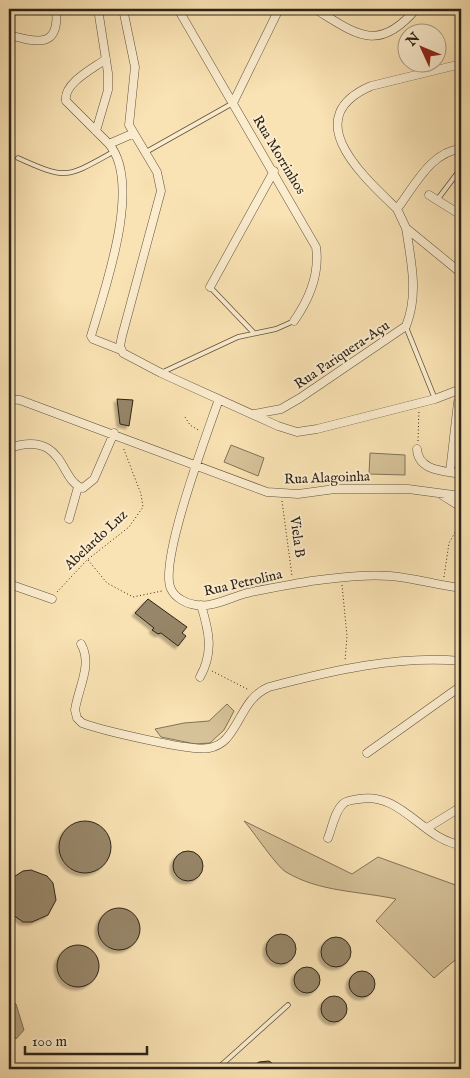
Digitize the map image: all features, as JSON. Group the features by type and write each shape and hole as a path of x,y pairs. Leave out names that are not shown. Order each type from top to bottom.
{"street":[{"path":"9,35 36,41 51,37 56,30 56,9"},
{"path":"96,131 108,90 106,59 98,9"},
{"path":"121,350 122,336 161,191 156,172 132,134 129,115 135,67 123,9"},
{"name":"Rua Morrinhos","path":"178,9 310,232 317,253 317,271 313,286 294,321"},
{"path":"233,102 279,9"},
{"path":"315,9 354,33 374,36 403,23 416,9"},
{"path":"106,59 73,84 66,98 70,106 112,147 121,177 122,219 91,336 92,339 121,350 126,355 161,373 288,430 304,432 438,398 461,389"},
{"path":"459,66 371,86 359,91 345,104 339,114 337,129 347,156 397,209 406,228 461,273"},
{"path":"112,147 132,134"},
{"path":"397,209 430,165 444,152 461,149"},
{"path":"210,287 274,171"},
{"path":"428,195 461,215"},
{"name":"Rua Pariquera-Açu","path":"253,414 281,409 406,326 412,310 413,288 406,228"},
{"path":"438,398 460,402 450,472"},
{"name":"Rua Alagoinha","path":"9,399 20,400 117,435 254,488 281,494 358,488 408,489 461,496"},
{"path":"170,589 174,540 219,399"},
{"path":"78,487 83,488 94,479 117,435"},
{"path":"9,448 29,444 49,450 57,456 78,487 69,519"},
{"path":"417,450 418,457 424,464 461,474"},
{"path":"440,494 461,507"},
{"name":"Rua Petrolina","path":"170,589 185,602 201,605 293,584 341,577 389,576 461,588"},
{"path":"9,584 52,598"},
{"path":"200,677 206,667 210,644 201,605"},
{"path":"81,644 86,652 87,664 75,710 77,718 90,726 180,746 209,749 226,739 256,694 269,687 345,670 429,659 461,661"},
{"path":"367,753 461,686"},
{"path":"328,838 338,810 344,803 360,798 371,798 392,804 442,839 461,844"},
{"path":"427,828 461,807"}],"lane":[{"path":"144,154 233,102"},
{"path":"18,158 44,170 66,175 112,147"},
{"path":"437,200 459,171"},
{"path":"210,287 253,332"},
{"path":"161,373 253,332 276,329 294,321"},
{"path":"406,326 438,398"},
{"path":"218,1069 288,1005"}],"path":[{"path":"459,66 461,142"},
{"path":"417,450 419,403"},
{"path":"185,417 190,425 207,435"},
{"name":"Abelardo Luz","path":"52,598 87,560 129,527 143,507 141,494 117,435"},
{"name":"Viela B","path":"281,494 293,584"},
{"path":"443,585 449,542 461,522"},
{"path":"87,560 107,583 133,597 170,589"},
{"path":"341,577 347,636 345,670"},
{"path":"206,667 256,694"}],"shaded area":[{"path":"231,445 264,458 258,476 224,462"},
{"path":"370,453 405,455 405,475 369,474"},
{"path":"227,704 234,711 224,730 210,743 195,744 161,737 155,729 184,723 209,721"},
{"path":"244,821 352,874 378,857 461,887 461,955 434,978 376,921 396,899 339,890 299,879 282,869"},
{"path":"9,999 16,1004 24,1030 16,1039 9,1030"}],"building":[{"path":"117,399 133,400 129,426 120,424"},
{"path":"148,599 187,627 182,633 186,636 178,646 161,633 158,634 152,630 154,628 135,613"},
{"path":"80,821 90,821 100,825 107,832 111,847 107,862 100,869 90,873 80,873 70,869 63,862 59,852 59,842 63,832 70,825"},
{"path":"188,851 194,852 202,860 202,872 194,880 188,881 182,880 174,872 173,866 174,860 182,852"},
{"path":"31,870 47,876 53,883 56,900 48,915 32,922 23,922 9,912 9,880 23,871"},
{"path":"119,908 134,914 140,929 134,944 119,950 104,944 98,929 104,914"},
{"path":"281,934 287,935 295,943 295,955 287,963 281,964 275,963 267,955 266,949 267,943 275,935"},
{"path":"336,937 342,938 350,946 350,958 342,966 336,967 330,966 322,958 321,952 322,946 330,938"},
{"path":"78,945 93,951 99,966 93,981 78,987 63,981 57,966 63,951"},
{"path":"307,967 316,971 320,980 316,989 307,993 298,989 294,980 298,971"},
{"path":"362,971 371,975 375,984 371,993 362,997 353,993 349,984 353,975"},
{"path":"334,996 343,1000 347,1009 343,1018 334,1022 325,1018 321,1009 325,1000"},
{"path":"269,1061 280,1069 248,1069 259,1062"}]}
